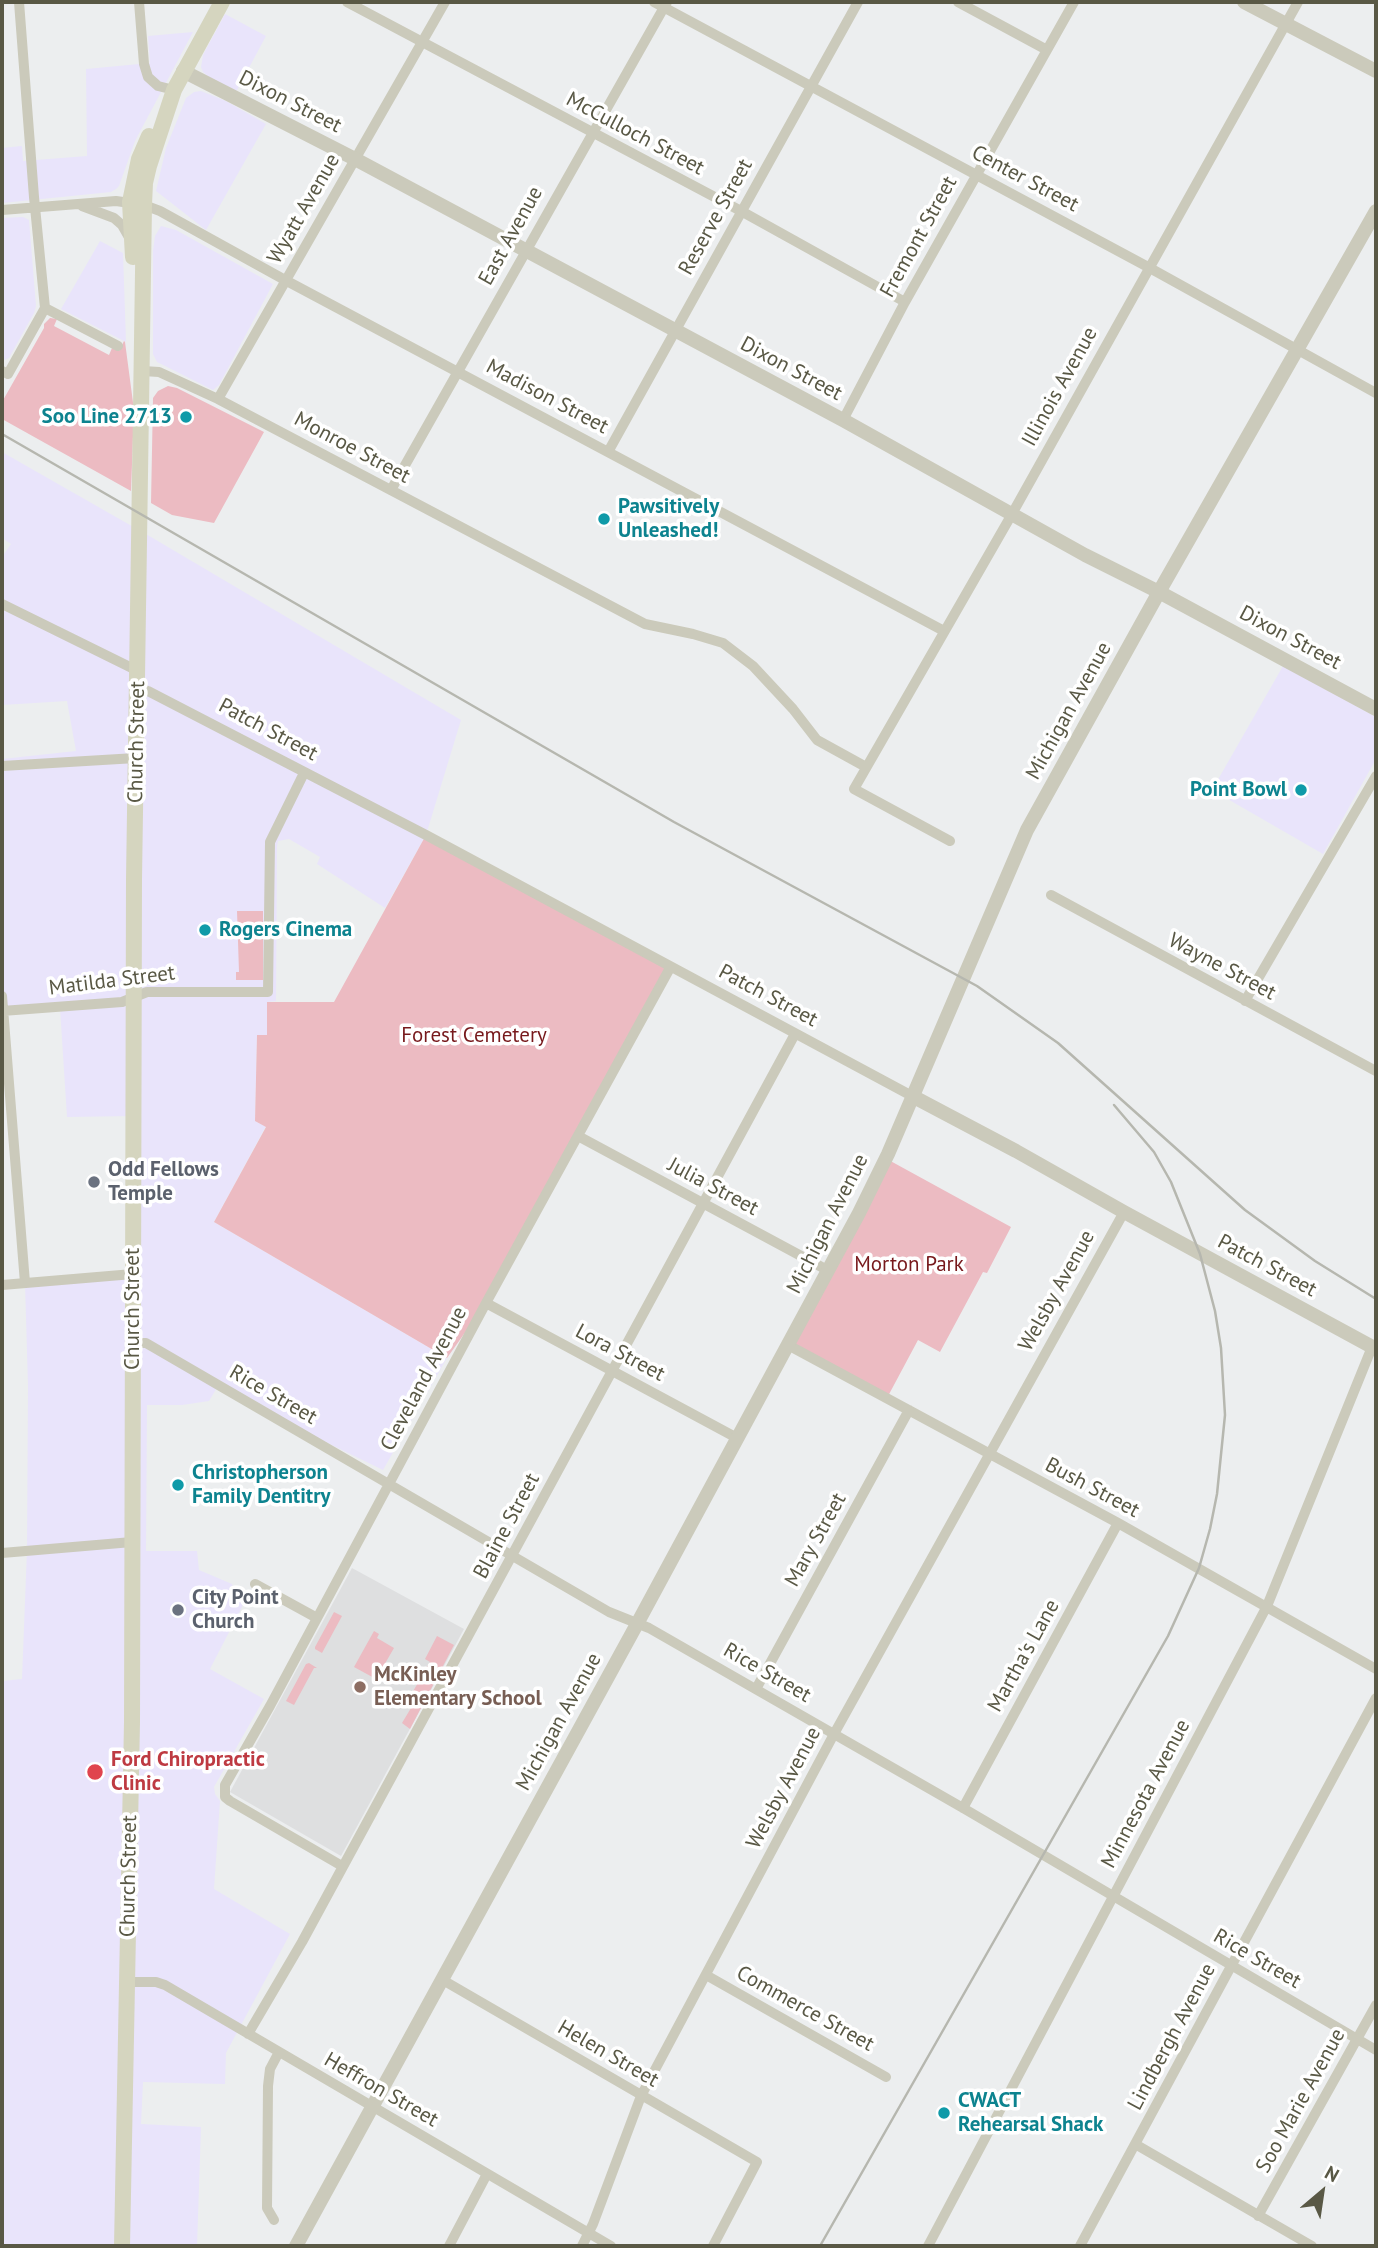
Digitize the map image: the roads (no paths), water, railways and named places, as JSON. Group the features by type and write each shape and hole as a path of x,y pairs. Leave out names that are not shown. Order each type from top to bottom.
{"main road":[{"name":"Church Street","path":"143,372 132,243 137,204 174,90 222,2"},
{"name":"Church Street","path":"122,2246 128,1982 136,758 143,372 137,204"}],"street":[{"path":"5,373 45,308 19,2"},
{"path":"139,2 148,77 158,86 174,90"},
{"name":"McCulloch Street","path":"346,2 741,211 905,302"},
{"name":"Wyatt Avenue","path":"218,399 445,2"},
{"name":"Reserve Street","path":"608,452 858,2"},
{"path":"958,2 1047,50"},
{"name":"Fremont Street","path":"842,420 905,302 1074,2"},
{"path":"1244,2 1376,71"},
{"name":"Illinois Avenue","path":"950,841 854,789 1012,514 1298,2"},
{"name":"Center Street","path":"661,4 1376,393"},
{"name":"East Avenue","path":"391,490 592,133 661,4"},
{"name":"Dixon Street","path":"183,72 355,159 1376,709"},
{"path":"76,204 114,218 122,225 132,243"},
{"path":"2,210 76,204 137,204"},
{"name":"Madison Street","path":"137,204 182,222 285,280 944,631"},
{"name":"Michigan Avenue","path":"296,2246 829,1271 886,1158 1027,830 1376,211"},
{"path":"45,308 118,346"},
{"name":"Monroe Street","path":"143,372 159,372 218,399 645,624 723,643 753,666 793,709 817,740 866,767"},
{"path":"2,604 138,671"},
{"name":"Patch Street","path":"137,688 148,691 437,841 1016,1151 1374,1348"},
{"path":"2,766 136,758"},
{"name":"Matilda Street","path":"2,1012 122,1002 147,992 268,992 270,842 304,773"},
{"path":"1245,1001 1376,776"},
{"name":"Wayne Street","path":"1051,895 1245,1001 1375,1068"},
{"name":"Cleveland Avenue","path":"342,1866 236,1805 225,1797 225,1785 670,968"},
{"path":"2,996 25,1283"},
{"name":"Blaine Street","path":"248,2034 302,1941 795,1034"},
{"name":"Julia Street","path":"578,1136 829,1271"},
{"name":"Welsby Avenue","path":"582,2246 641,2096 834,1734 1124,1212"},
{"path":"2,1284 133,1274"},
{"name":"Lora Street","path":"486,1303 737,1438"},
{"name":"Rice Street","path":"133,1343 146,1343 617,1617 649,1628 1376,2050"},
{"name":"Bush Street","path":"788,1345 1118,1523 1376,1669"},
{"name":"Minnesota Avenue","path":"928,2246 1267,1606 1374,1348"},
{"name":"Mary Street","path":"756,1689 909,1410"},
{"name":"Martha's Lane","path":"963,1808 1118,1523"},
{"path":"2,1553 132,1542"},
{"path":"255,1584 317,1618"},
{"name":"Lindbergh Avenue","path":"1080,2246 1376,1698"},
{"name":"Commerce Street","path":"706,1975 886,2077"},
{"name":"Helen Street","path":"440,1979 757,2162 713,2246"},
{"name":"Heffron Street","path":"128,1982 156,1982 165,1985 611,2246"},
{"name":"Soo Marie Avenue","path":"1258,2216 1376,2005"},
{"path":"274,2220 267,2208 268,2086 270,2069 279,2052"},
{"path":"1135,2144 1312,2246"},
{"path":"449,2246 487,2174"}],"railway":[{"path":"2,434 674,822 977,986 1058,1043 1245,1210 1315,1261 1376,1299"},
{"path":"820,2246 1168,1636 1199,1568 1210,1529 1217,1494 1225,1415 1221,1348 1215,1311 1200,1254 1171,1182 1154,1152 1114,1105"}],"place":[{"name":"Soo Line 2713","path":"186,417"},
{"name":"Pawsitively Unleashed!","path":"604,519"},
{"name":"Point Bowl","path":"1301,790"},
{"name":"Rogers Cinema","path":"205,930"},
{"name":"Odd Fellows Temple","path":"94,1182"},
{"name":"Christopherson Family Dentitry","path":"178,1485"},
{"name":"City Point Church","path":"178,1610"},
{"name":"McKinley Elementary School","path":"360,1687"},
{"name":"Ford Chiropractic Clinic","path":"95,1772"},
{"name":"CWACT Rehearsal Shack","path":"944,2113"}],"park label":[{"name":"Forest Cemetery","path":"474,1036"},
{"name":"Morton Park","path":"909,1265"}]}
